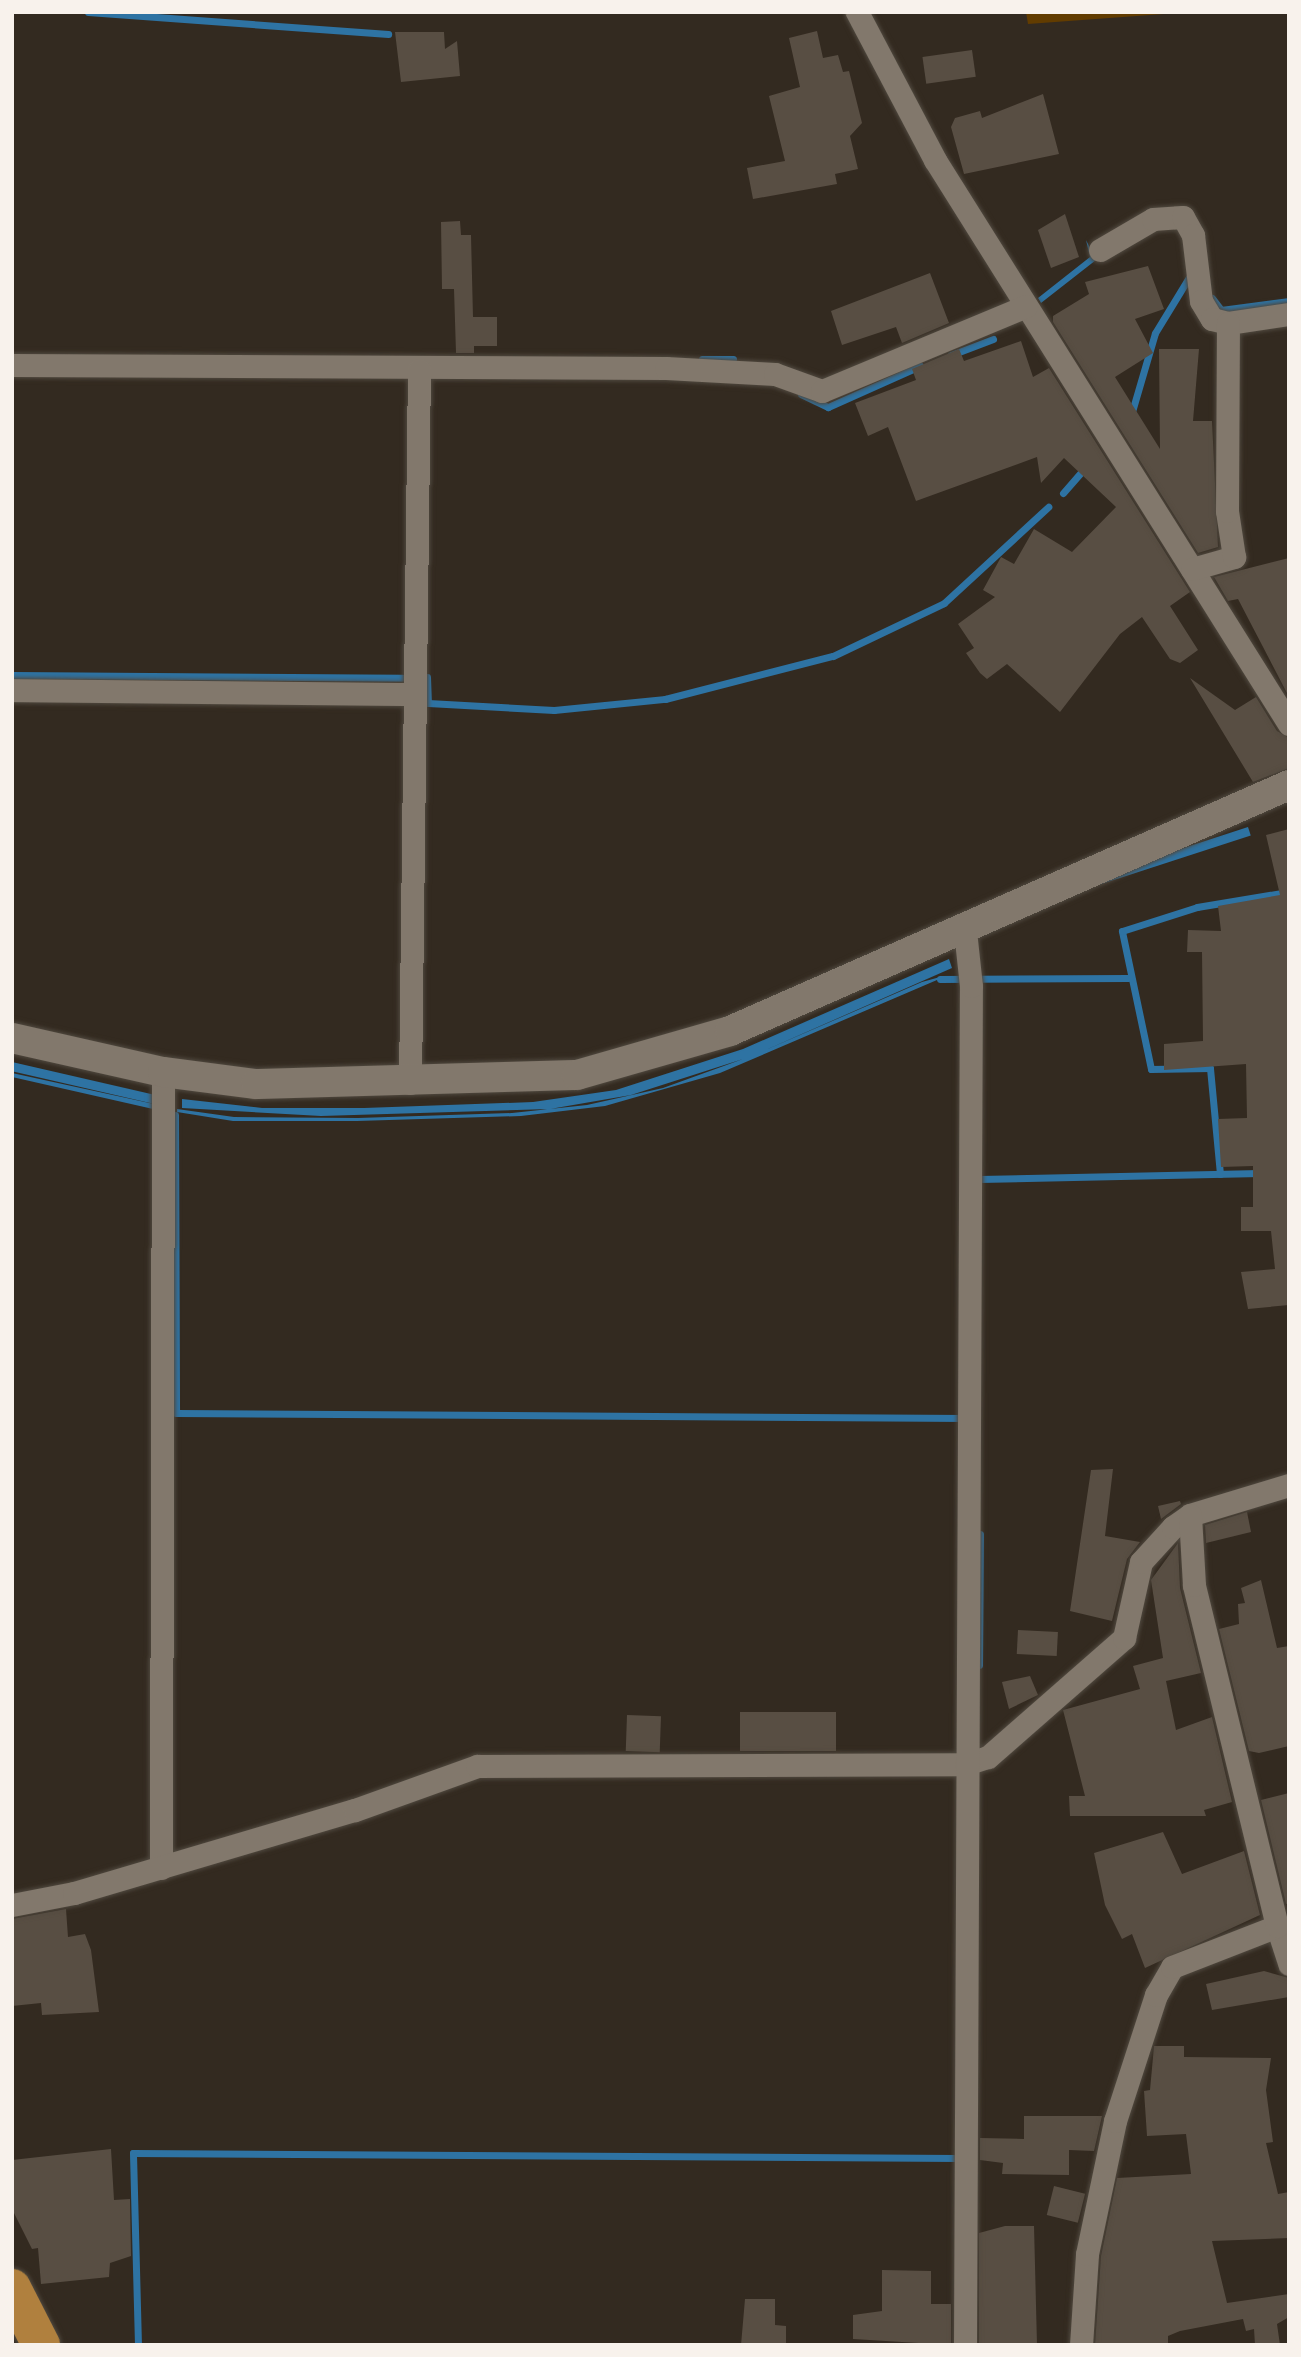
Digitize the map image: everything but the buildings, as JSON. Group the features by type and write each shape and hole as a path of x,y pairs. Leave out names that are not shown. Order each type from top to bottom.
{"highway":[{"path":"12,2288 41,2345"}],"street":[{"path":"857,12 935,160 1289,724"},
{"path":"1100,250 1153,219 1183,217 1193,235 1201,301 1212,319 1228,323 1289,314"},
{"path":"12,366 419,370 666,368 775,374 822,391 1026,306"},
{"path":"1192,569 1234,557 1227,511 1228,323"},
{"path":"411,1083 419,370"},
{"path":"12,690 415,694"},
{"path":"12,1038 163,1072 256,1084 411,1083 577,1074 648,1059 730,1031 965,931 1289,785"},
{"path":"965,931 971,986 965,2345"},
{"path":"161,1868 163,1072"},
{"path":"12,1905 161,1868 477,1766 966,1764 988,1757 1124,1638 1141,1562 1190,1515 1289,1485"},
{"path":"1190,1515 1194,1585 1277,1926 1289,1964"},
{"path":"1081,2345 1087,2254 1115,2121 1156,1995 1172,1967 1277,1926"}],"shaded area":[{"path":"1026,12 1191,12 1028,24"}],"water":[{"path":"1086,240 1096,260 1041,303 1038,298 1090,257"},
{"path":"1248,827 1251,836 970,927 967,918"},
{"path":"949,959 952,968 745,1059 922,982 940,977 949,982 937,980 720,1073 605,1106 521,1116 357,1121 233,1121 177,1112 177,1109 234,1117 358,1118 512,1113 549,1109 321,1116 182,1108 182,1099 262,1108 364,1108 533,1102 616,1090 743,1049","holes":["743,1059 663,1088 587,1105 551,1109 631,1095"]},
{"path":"12,1062 154,1095 152,1104 12,1071"},
{"path":"12,1073 154,1104 153,1109 12,1077"}],"waterway":[{"path":"88,12 388,34"},
{"path":"1131,415 1155,333 1191,274"},
{"path":"1212,298 1221,310 1289,301"},
{"path":"951,355 993,339"},
{"path":"702,359 733,359"},
{"path":"801,394 828,407 920,366"},
{"path":"1063,493 1086,467"},
{"path":"427,677 428,703 554,710 665,699 833,656 944,603 1048,507"},
{"path":"12,675 402,678"},
{"path":"1220,1174 1210,1068 1151,1069 1122,931 1197,907 1288,892"},
{"path":"940,979 1128,978"},
{"path":"175,1115 176,1413 967,1418"},
{"path":"979,1179 1260,1173"},
{"path":"979,1665 980,1534"},
{"path":"138,2345 133,2153 958,2158"}]}
